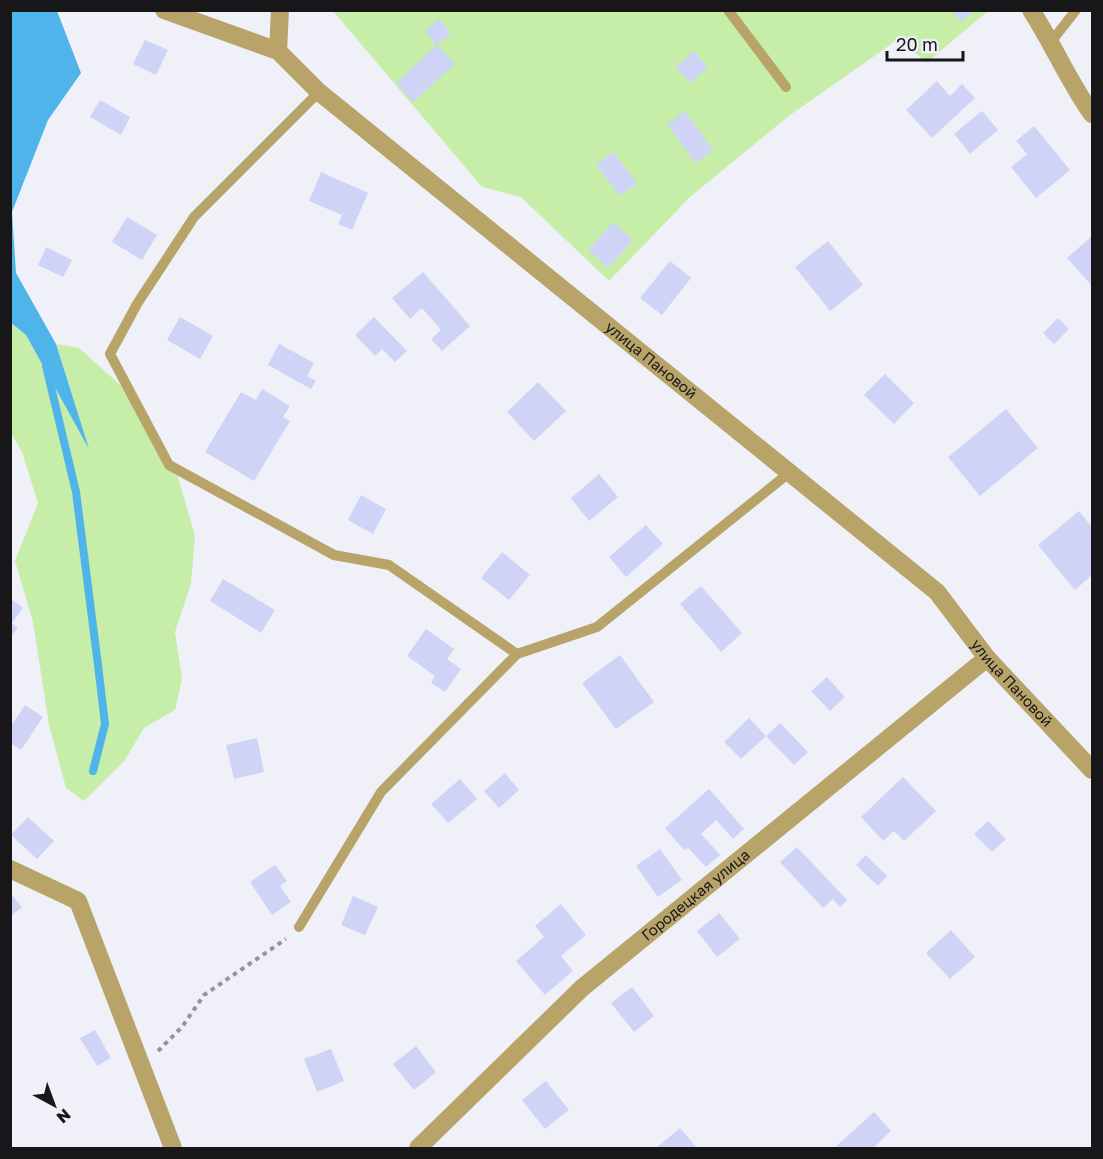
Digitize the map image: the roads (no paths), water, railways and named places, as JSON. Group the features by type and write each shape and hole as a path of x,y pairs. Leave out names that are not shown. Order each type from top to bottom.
{"street":[{"name":"улица Пановой","path":"164,10 278,51 319,92 937,592 987,658 1092,770"},
{"path":"278,51 280,10"},
{"path":"1030,10 1092,114"},
{"name":"Городецкая улица","path":"418,1149 582,988 987,658"},
{"path":"10,869 78,901 173,1149"}],"lane":[{"path":"728,10 786,87"},
{"path":"1051,42 1076,10"},
{"path":"319,92 194,217 137,304 110,354 169,465 334,555 388,565 517,654"},
{"path":"299,927 381,792 517,654 597,627 789,473"}],"water":[{"path":"10,11 57,11 81,73 48,120 12,212 16,273 56,344 89,449 26,335 11,323"}],"waterway":[{"path":"46,366 76,492 105,724 93,771"}]}
